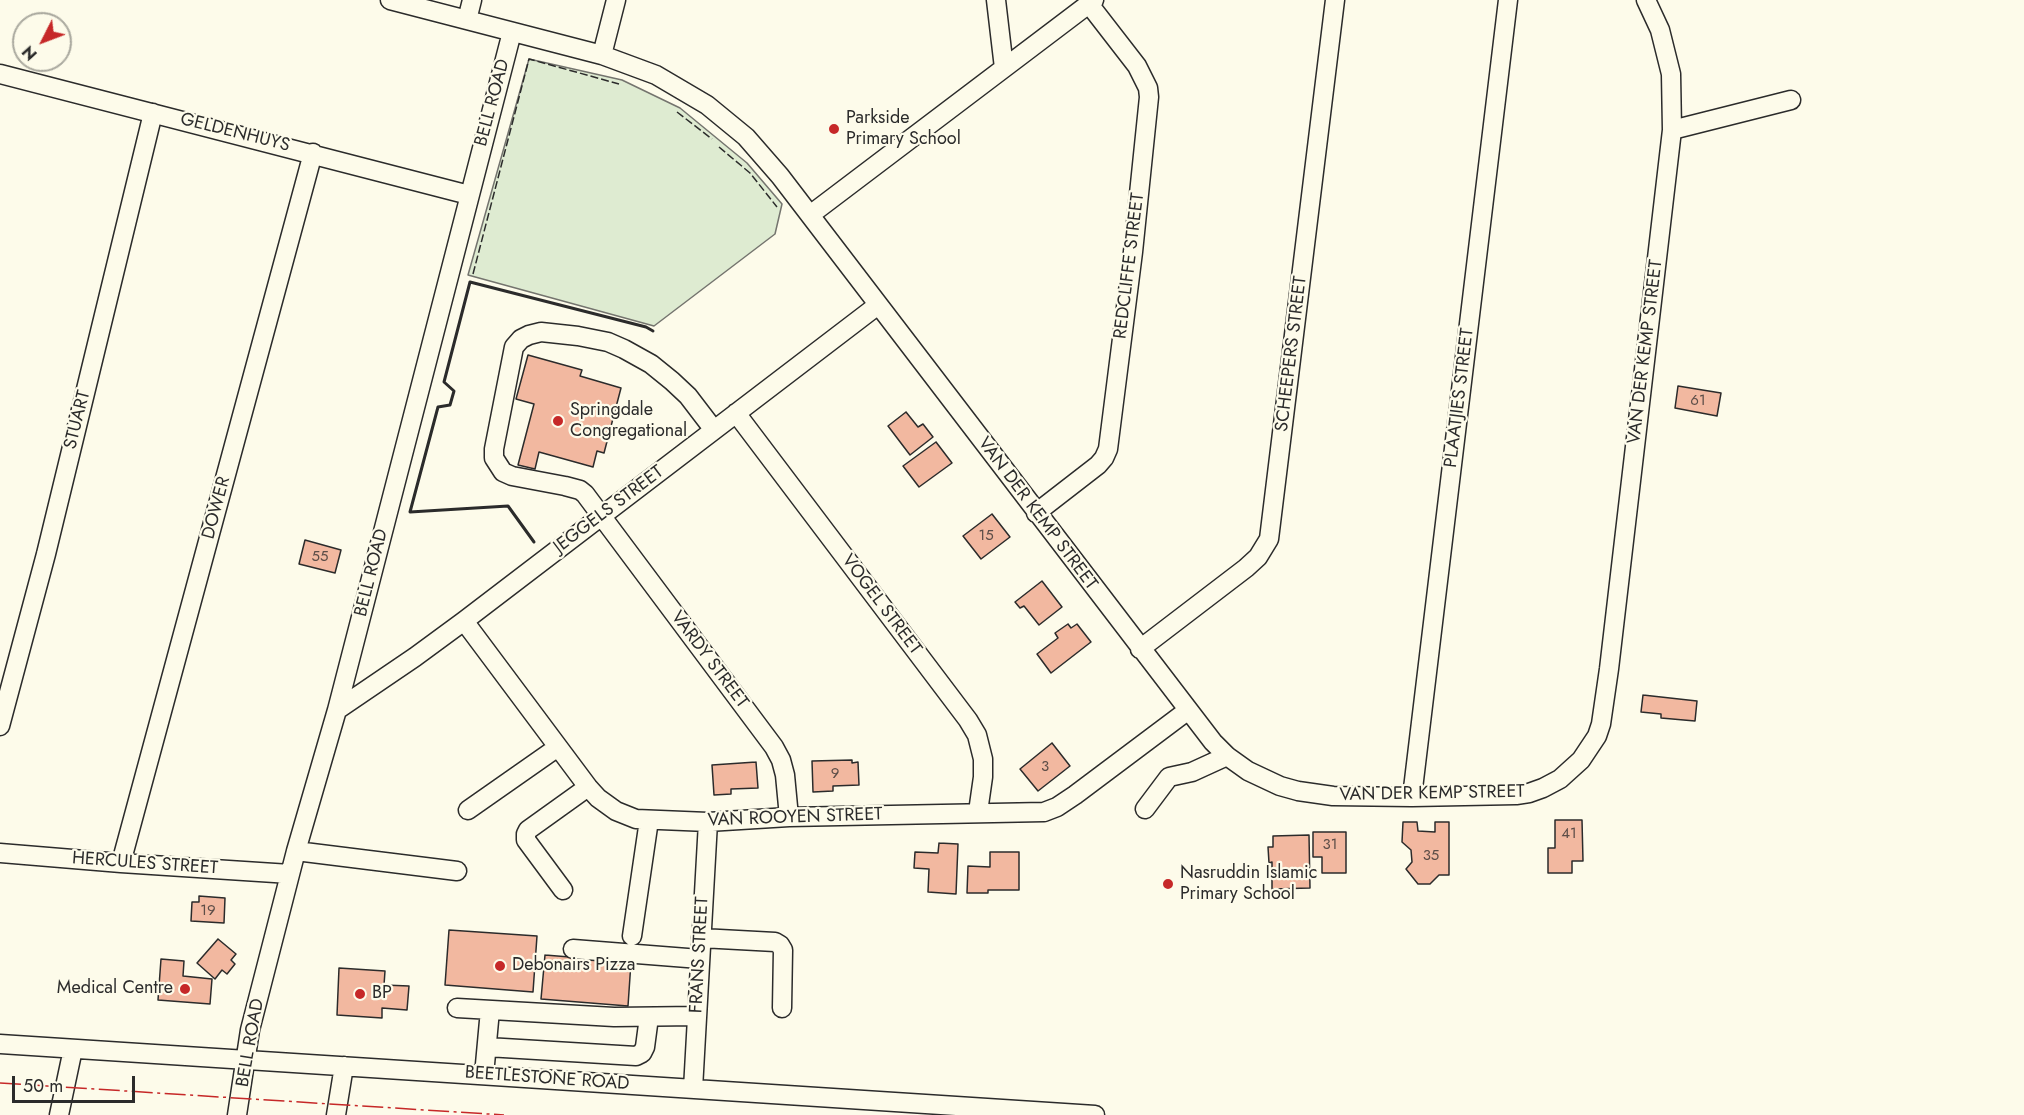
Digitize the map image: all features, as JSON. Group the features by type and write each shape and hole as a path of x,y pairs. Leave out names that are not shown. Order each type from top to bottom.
{"street":[{"name":"VAN DER KEMP STREET","path":"390,0 602,55 656,75 707,105 734,126 758,149 810,215 1187,711 1213,742 1227,756 1263,779 1298,791 1333,796 1488,796 1529,793 1543,788 1571,770 1581,760 1597,736 1609,669 1672,130 1671,74 1660,30 1646,0"},
{"path":"467,20 472,0"},
{"path":"602,55 616,0"},
{"path":"996,0 1004,68"},
{"name":"SCHEEPERS STREET","path":"1140,648 1246,568 1258,556 1269,538 1335,0"},
{"name":"PLAATJIES STREET","path":"1412,796 1508,0"},
{"path":"810,215 1092,2"},
{"name":"REDCLIFFE STREET","path":"1036,513 1098,465 1108,449 1133,252 1149,97 1148,88 1137,66 1092,2"},
{"name":"BELL ROAD","path":"237,1115 250,1030 296,851 337,710 512,32"},
{"name":"GELDENHUYS","path":"0,74 469,195"},
{"path":"1672,130 1791,100"},
{"name":"STUART","path":"0,726 46,554 153,113"},
{"name":"DOWER","path":"121,863 313,153"},
{"name":"JEGGELS STREET","path":"337,710 464,621 878,305"},
{"name":"VARDY STREET","path":"714,430 688,396 672,381 651,364 624,349 608,342 578,336 529,334 514,347 494,458 503,472 512,476 580,490 585,494 774,747 782,760 789,817"},
{"name":"VOGEL STREET","path":"736,413 968,720 977,735 983,759 978,812"},
{"name":"VAN ROOYEN STREET","path":"464,621 588,787 598,798 616,811 636,819 708,822 789,817 1044,812 1057,807 1075,795 1187,711"},
{"path":"468,810 558,747"},
{"path":"1145,809 1169,777 1192,772 1227,756"},
{"path":"563,890 526,840 526,834 528,830 588,787"},
{"path":"632,936 649,820"},
{"name":"FRANS STREET","path":"693,1089 708,822"},
{"path":"296,851 457,871"},
{"name":"HERCULES STREET","path":"0,853 290,874"},
{"path":"701,938 775,942 780,945 783,950 782,1008"},
{"path":"573,949 700,959"},
{"path":"457,1008 614,1017 697,1016"},
{"path":"484,1075 490,1010"},
{"path":"487,1047 636,1056 642,1053 645,1047 649,1017"},
{"name":"BEETLESTONE ROAD","path":"0,1044 1023,1113 1095,1115"},
{"path":"59,1115 73,1049"},
{"path":"336,1115 344,1066"}],"green space":[{"path":"529,59 622,80 680,108 747,163 782,204 775,234 654,326 468,275"}],"building":[{"path":"528,355 582,370 580,376 621,388 604,453 597,451 593,467 539,452 535,469 518,465 534,404 516,399"},
{"path":"1678,386 1721,393 1717,416 1675,408"},
{"path":"906,412 918,427 923,424 933,437 910,455 888,426"},
{"path":"936,442 952,463 919,487 903,466"},
{"path":"992,514 1010,537 981,559 963,536"},
{"path":"305,540 341,550 335,573 299,564"},
{"path":"1042,581 1062,607 1039,625 1024,606 1020,608 1015,602"},
{"path":"1068,624 1071,628 1077,624 1091,642 1051,673 1037,654 1058,638 1055,633"},
{"path":"1643,695 1697,701 1695,721 1661,718 1661,714 1641,712"},
{"path":"1052,743 1070,766 1038,791 1020,769"},
{"path":"852,760 852,763 858,762 859,785 833,786 833,791 813,792 812,761"},
{"path":"756,762 758,788 731,789 731,794 714,795 712,765"},
{"path":"1555,820 1582,820 1583,861 1572,861 1572,873 1548,873 1548,848 1555,848"},
{"path":"1403,822 1417,822 1418,831 1435,832 1435,822 1449,822 1449,875 1439,875 1430,884 1418,884 1406,869 1412,862 1411,850 1402,842"},
{"path":"1313,832 1346,832 1346,873 1322,873 1322,857 1313,857"},
{"path":"1309,835 1310,888 1272,889 1272,862 1269,863 1268,847 1273,847 1273,836"},
{"path":"939,843 958,844 956,894 928,892 929,869 914,868 915,852 938,853"},
{"path":"990,852 1019,852 1019,890 967,893 968,866 990,867"},
{"path":"199,896 225,898 224,923 191,921 192,902 199,902"},
{"path":"449,930 537,936 533,992 445,985"},
{"path":"218,939 236,954 231,960 235,964 227,974 222,970 215,979 197,963"},
{"path":"545,955 631,962 628,1006 541,999"},
{"name":"Medical Centre","path":"161,959 184,961 183,976 212,979 210,1004 158,1000"},
{"path":"339,968 385,971 384,985 409,986 407,1010 382,1008 382,1018 337,1015"}],"fence":[{"path":"473,274 529,59 619,84"},
{"path":"677,112 712,139"},
{"path":"719,147 750,173 777,207"}],"wall":[{"path":"534,542 508,506 410,512 438,407 450,405 454,391 444,382 470,282 646,327 653,331"}],"power":[{"path":"0,1083 504,1115"}],"place":[{"name":"Parkside Primary School","path":"834,129"},
{"name":"Springdale Congregational","path":"558,421"},
{"name":"Nasruddin Islamic Primary School","path":"1168,884"},
{"name":"Debonairs Pizza","path":"500,966"},
{"name":"Medical Centre","path":"185,989"},
{"name":"BP","path":"360,994"}]}
